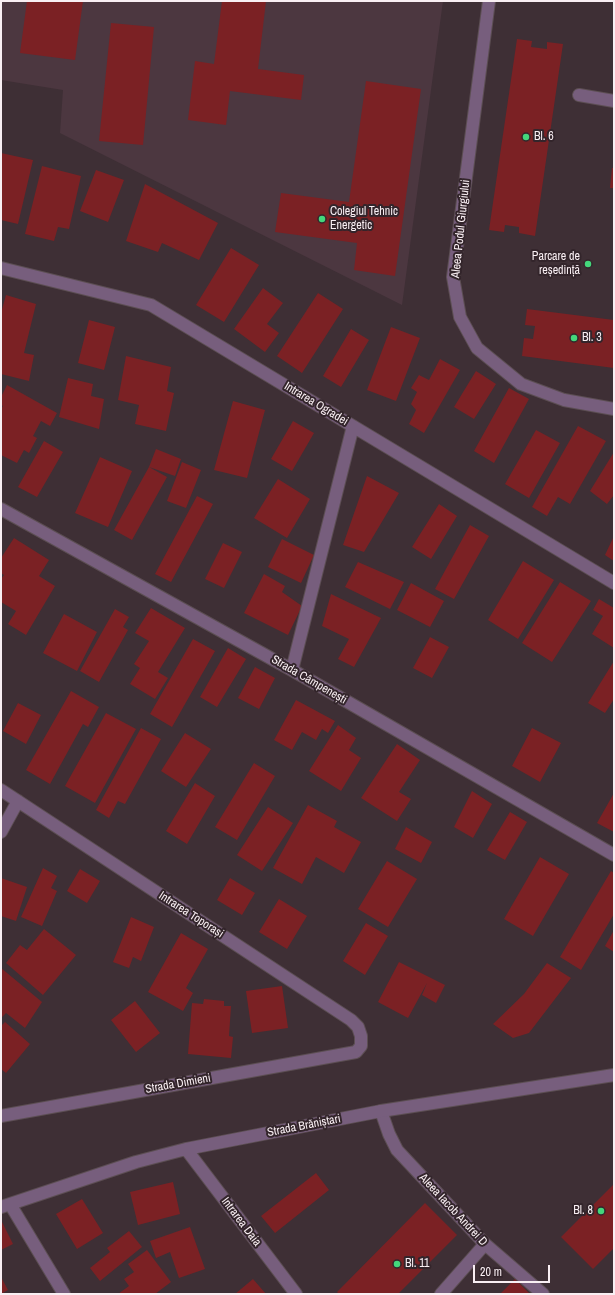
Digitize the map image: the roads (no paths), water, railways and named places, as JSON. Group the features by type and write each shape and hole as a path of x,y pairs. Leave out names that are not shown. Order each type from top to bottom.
{"street":[{"name":"Aleea Podul Giurgiului","path":"489,1 453,277 460,317 477,348 521,384 564,400 614,409"},
{"path":"579,95 614,100"},
{"name":"Intrarea Ogradei","path":"1,268 151,305 614,583"},
{"path":"292,670 353,426"},
{"name":"Strada Câmpenești","path":"1,509 292,670 614,855"},
{"name":"Intrarea Toporași","path":"1,790 351,1020 358,1027 361,1036 361,1046 356,1052"},
{"path":"1,832 18,801"},
{"name":"Strada Dimieni","path":"1,1116 356,1052"},
{"name":"Strada Brăniștari","path":"6,1206 136,1162 186,1149 382,1111 614,1075"},
{"name":"Aleea Iacob Andrei D","path":"382,1111 389,1134 397,1150 485,1244 543,1294"},
{"name":"Intrarea Daia","path":"186,1149 296,1294"},
{"path":"6,1206 64,1294"},
{"path":"441,1294 485,1244"}],"place":[{"name":"Bl. 6","path":"526,137"},
{"name":"Colegiul Tehnic Energetic","path":"322,219"},
{"name":"Parcare de reședință","path":"588,264"},
{"name":"Bl. 3","path":"574,338"},
{"name":"Bl. 8","path":"601,1211"},
{"name":"Bl. 11","path":"397,1264"}]}
